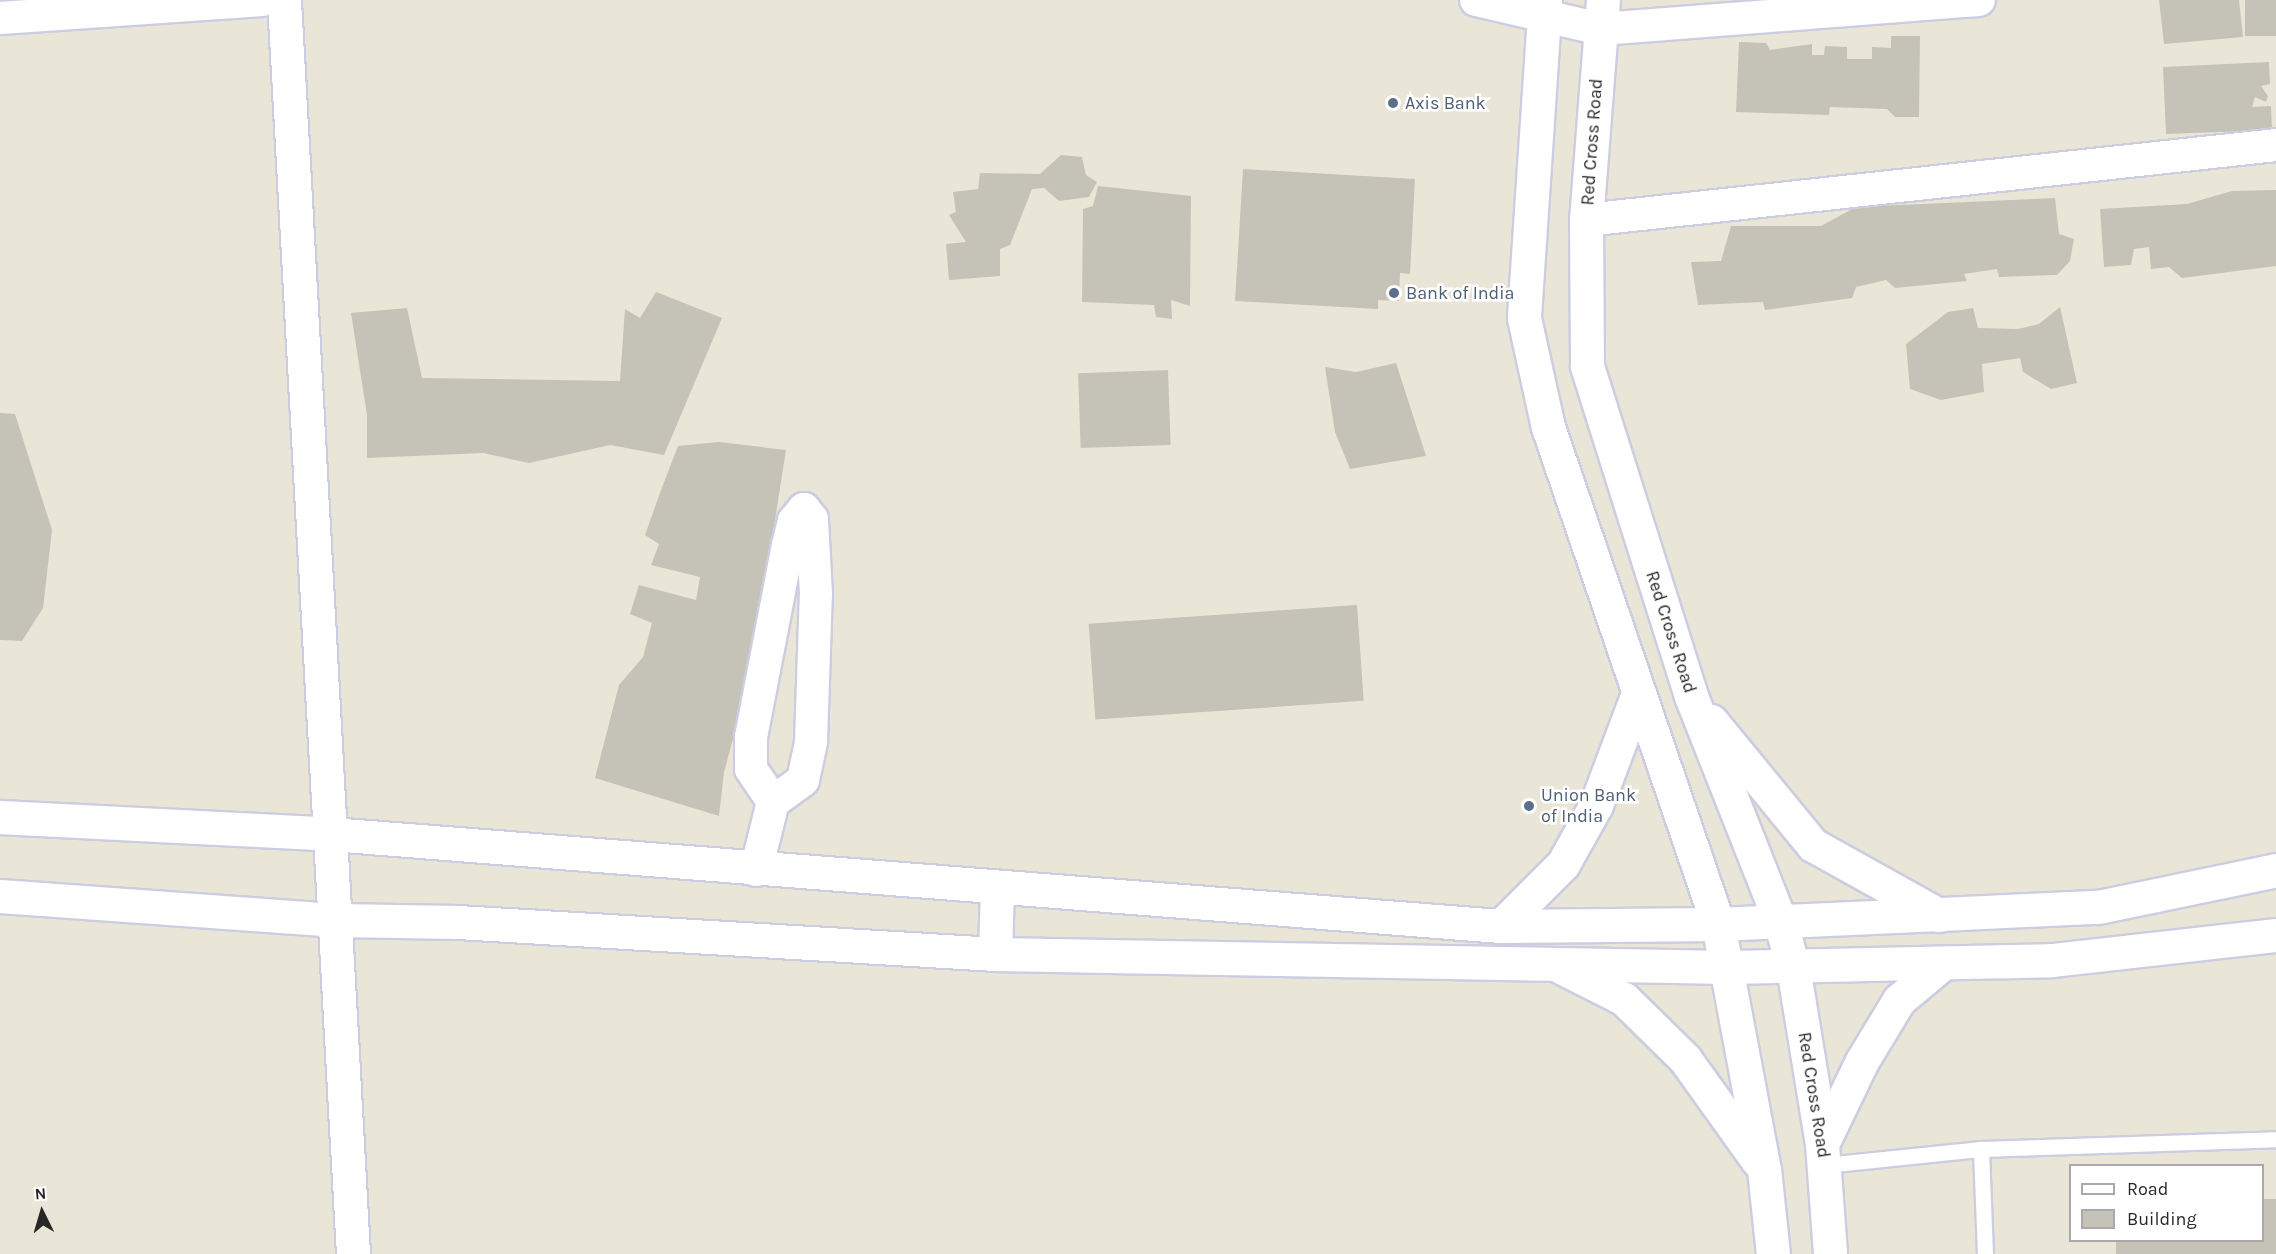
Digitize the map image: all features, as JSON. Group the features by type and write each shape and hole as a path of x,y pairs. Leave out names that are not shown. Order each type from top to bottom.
{"main road":[{"path":"284,0 337,920 353,1254"},
{"path":"1545,8 1524,318 1548,427 1718,924 1729,967 1764,1170 1773,1254"},
{"name":"Red Cross Road","path":"1602,14 1586,220 1587,366 1691,696 1780,921 1793,967 1824,1155 1830,1254"},
{"path":"1501,926 1563,864 1596,805 1638,693"},
{"path":"1691,696 1813,844 1941,916"},
{"path":"0,817 331,834 756,870 1501,926 1718,924 1941,916 2098,907 2276,870"},
{"path":"995,954 997,888"},
{"path":"0,896 337,920 470,922 995,954 1729,967 2052,960 2276,935"},
{"path":"1554,963 1624,999 1685,1059 1764,1170"},
{"path":"1824,1155 1862,1060 1899,1000 1943,963"}],"street":[{"path":"0,18 261,0"},
{"path":"1476,0 1602,14 1979,0"},
{"path":"1586,220 2276,146"},
{"path":"756,870 773,802 803,780 811,741 816,594 812,519 804,509 794,520 788,545 752,737 751,769 773,802"}],"lane":[{"path":"1824,1155 2276,1139"},
{"path":"1981,1149 1986,1254"}],"building":[{"path":"2159,0 2239,0 2243,37 2164,44"},
{"path":"2245,0 2276,0 2276,36 2245,36"},
{"path":"1891,36 1920,36 1919,117 1895,117 1887,109 1830,107 1829,115 1736,112 1739,42 1766,43 1770,50 1812,44 1812,55 1824,55 1825,46 1847,47 1847,59 1872,59 1872,47 1891,48"},
{"path":"2269,62 2270,84 2261,86 2268,96 2266,102 2255,97 2252,107 2271,106 2272,130 2166,134 2163,67"},
{"path":"1061,155 1082,157 1086,175 1097,182 1089,197 1059,201 1044,188 1032,189 1010,245 1000,249 1000,276 949,280 946,244 966,242 949,215 956,212 953,192 978,189 980,173 1040,174"},
{"path":"1243,169 1415,179 1410,274 1400,273 1399,301 1378,300 1378,309 1235,301"},
{"path":"1098,186 1191,196 1190,306 1171,300 1172,319 1156,317 1154,305 1082,302 1083,209 1093,206"},
{"path":"2276,190 2276,266 2182,278 2169,267 2151,269 2149,247 2134,249 2131,265 2104,267 2100,209 2187,204 2232,191"},
{"path":"2055,198 2059,234 2074,239 2070,261 2057,275 1999,277 1997,269 1964,274 1967,281 1895,288 1886,280 1856,287 1852,298 1765,310 1763,302 1698,305 1691,262 1721,261 1731,226 1821,226 1856,207"},
{"path":"656,292 722,318 664,455 610,445 529,463 483,453 367,458 367,415 351,313 407,308 422,378 620,381 625,309 640,318"},
{"path":"2060,307 2077,383 2051,389 2023,372 2020,358 1982,364 1984,392 1941,400 1910,389 1906,344 1948,312 1973,308 1978,328 2018,329 2039,324"},
{"path":"1396,363 1426,456 1350,469 1335,432 1325,367 1356,372"},
{"path":"1168,370 1171,445 1081,448 1078,373"},
{"path":"0,413 15,414 52,530 43,608 22,641 0,640"},
{"path":"719,442 786,450 751,673 724,772 719,816 595,778 619,685 643,657 652,623 630,614 639,585 696,600 700,577 651,565 659,544 645,535 661,490 678,446"},
{"path":"1357,605 1364,701 1095,720 1089,624"},
{"path":"2264,1199 2276,1199 2276,1254 2116,1254 2116,1242 2264,1242"}],"place":[{"name":"Axis Bank","path":"1393,103"},
{"name":"Bank of India","path":"1394,293"},
{"name":"Union Bank of India","path":"1529,806"}]}
